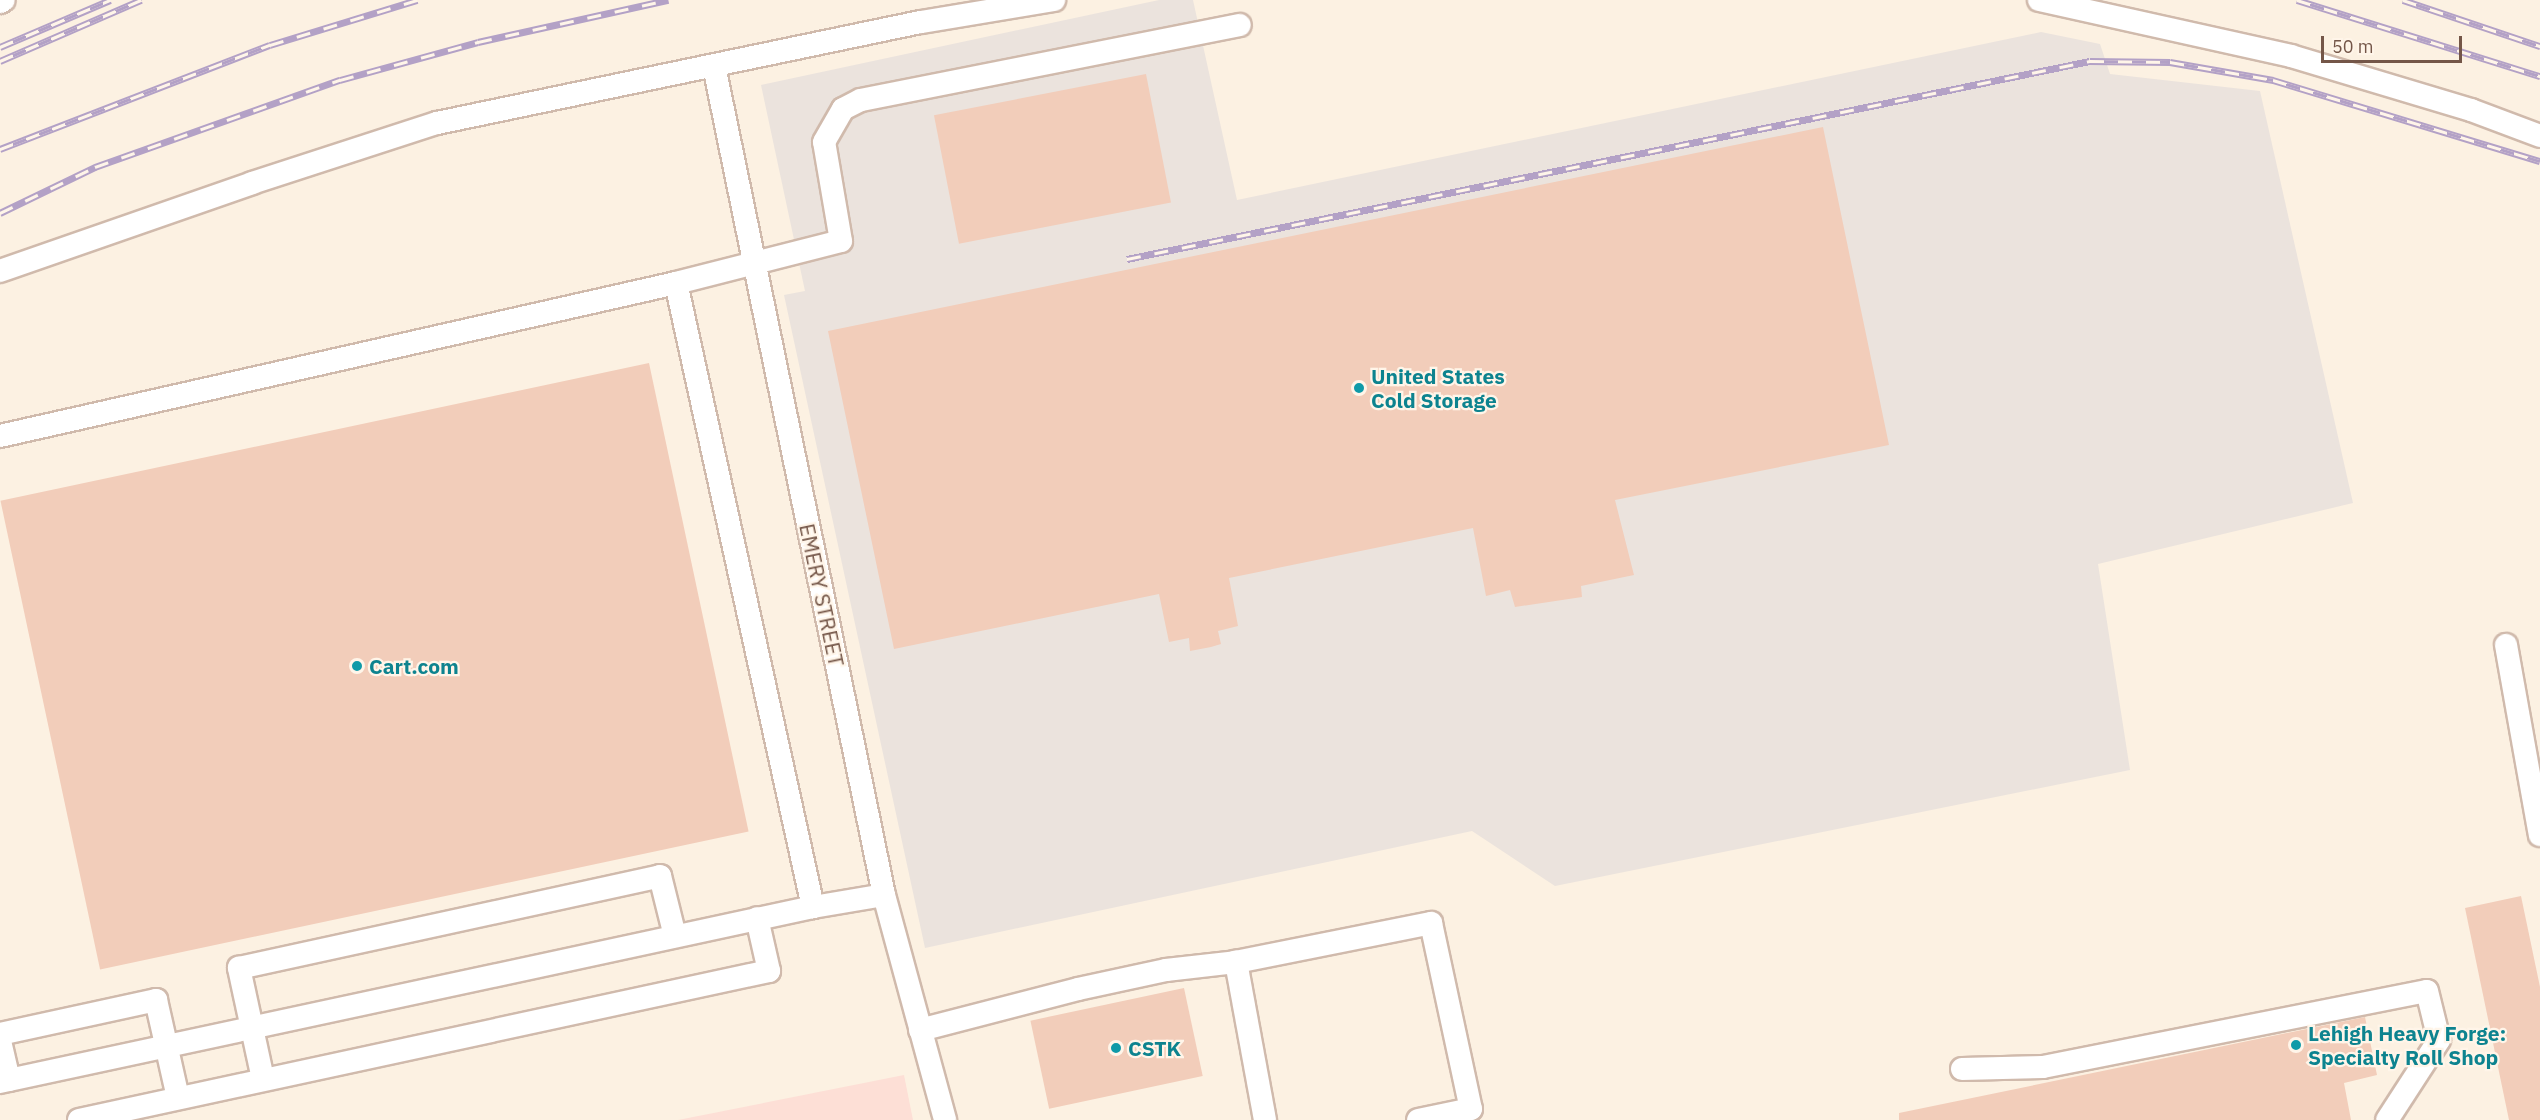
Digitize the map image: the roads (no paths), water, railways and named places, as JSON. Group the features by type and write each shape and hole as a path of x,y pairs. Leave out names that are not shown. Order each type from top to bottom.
{"street":[{"path":"0,2 4,0"},
{"path":"0,271 252,183 437,123 921,22 1054,0"},
{"path":"2039,0 2291,56 2471,110 2540,136"},
{"path":"0,436 676,283 841,241 824,142 843,109 861,100 1240,26"},
{"name":"EMERY STREET","path":"714,66 884,895 945,1120"},
{"path":"676,283 813,907"},
{"path":"2506,645 2540,835"},
{"path":"264,1079 239,968 660,876 675,936"},
{"path":"0,1041 5,1081 167,1044 757,918 884,895"},
{"path":"79,1120 769,971 757,918"},
{"path":"920,1030 1078,988 1166,970 1236,962 1431,923 1471,1108 1418,1120"},
{"path":"1236,962 1264,1120"},
{"path":"1962,1069 2043,1067 2427,992 2439,1040 2387,1120"},
{"path":"0,1034 156,1000 178,1098"}],"railway":[{"path":"0,47 110,0"},
{"path":"0,61 141,0"},
{"path":"0,149 270,45 417,0"},
{"path":"0,213 95,167 340,80 478,42 668,0"},
{"path":"2297,0 2540,76"},
{"path":"2403,0 2540,46"},
{"path":"1127,259 2090,61 2170,62 2273,80 2540,161"}],"place":[{"name":"United States Cold Storage","path":"1359,388"},
{"name":"Cart.com","path":"357,666"},
{"name":"Lehigh Heavy Forge: Specialty Roll Shop","path":"2296,1045"},
{"name":"CSTK","path":"1116,1048"}]}
